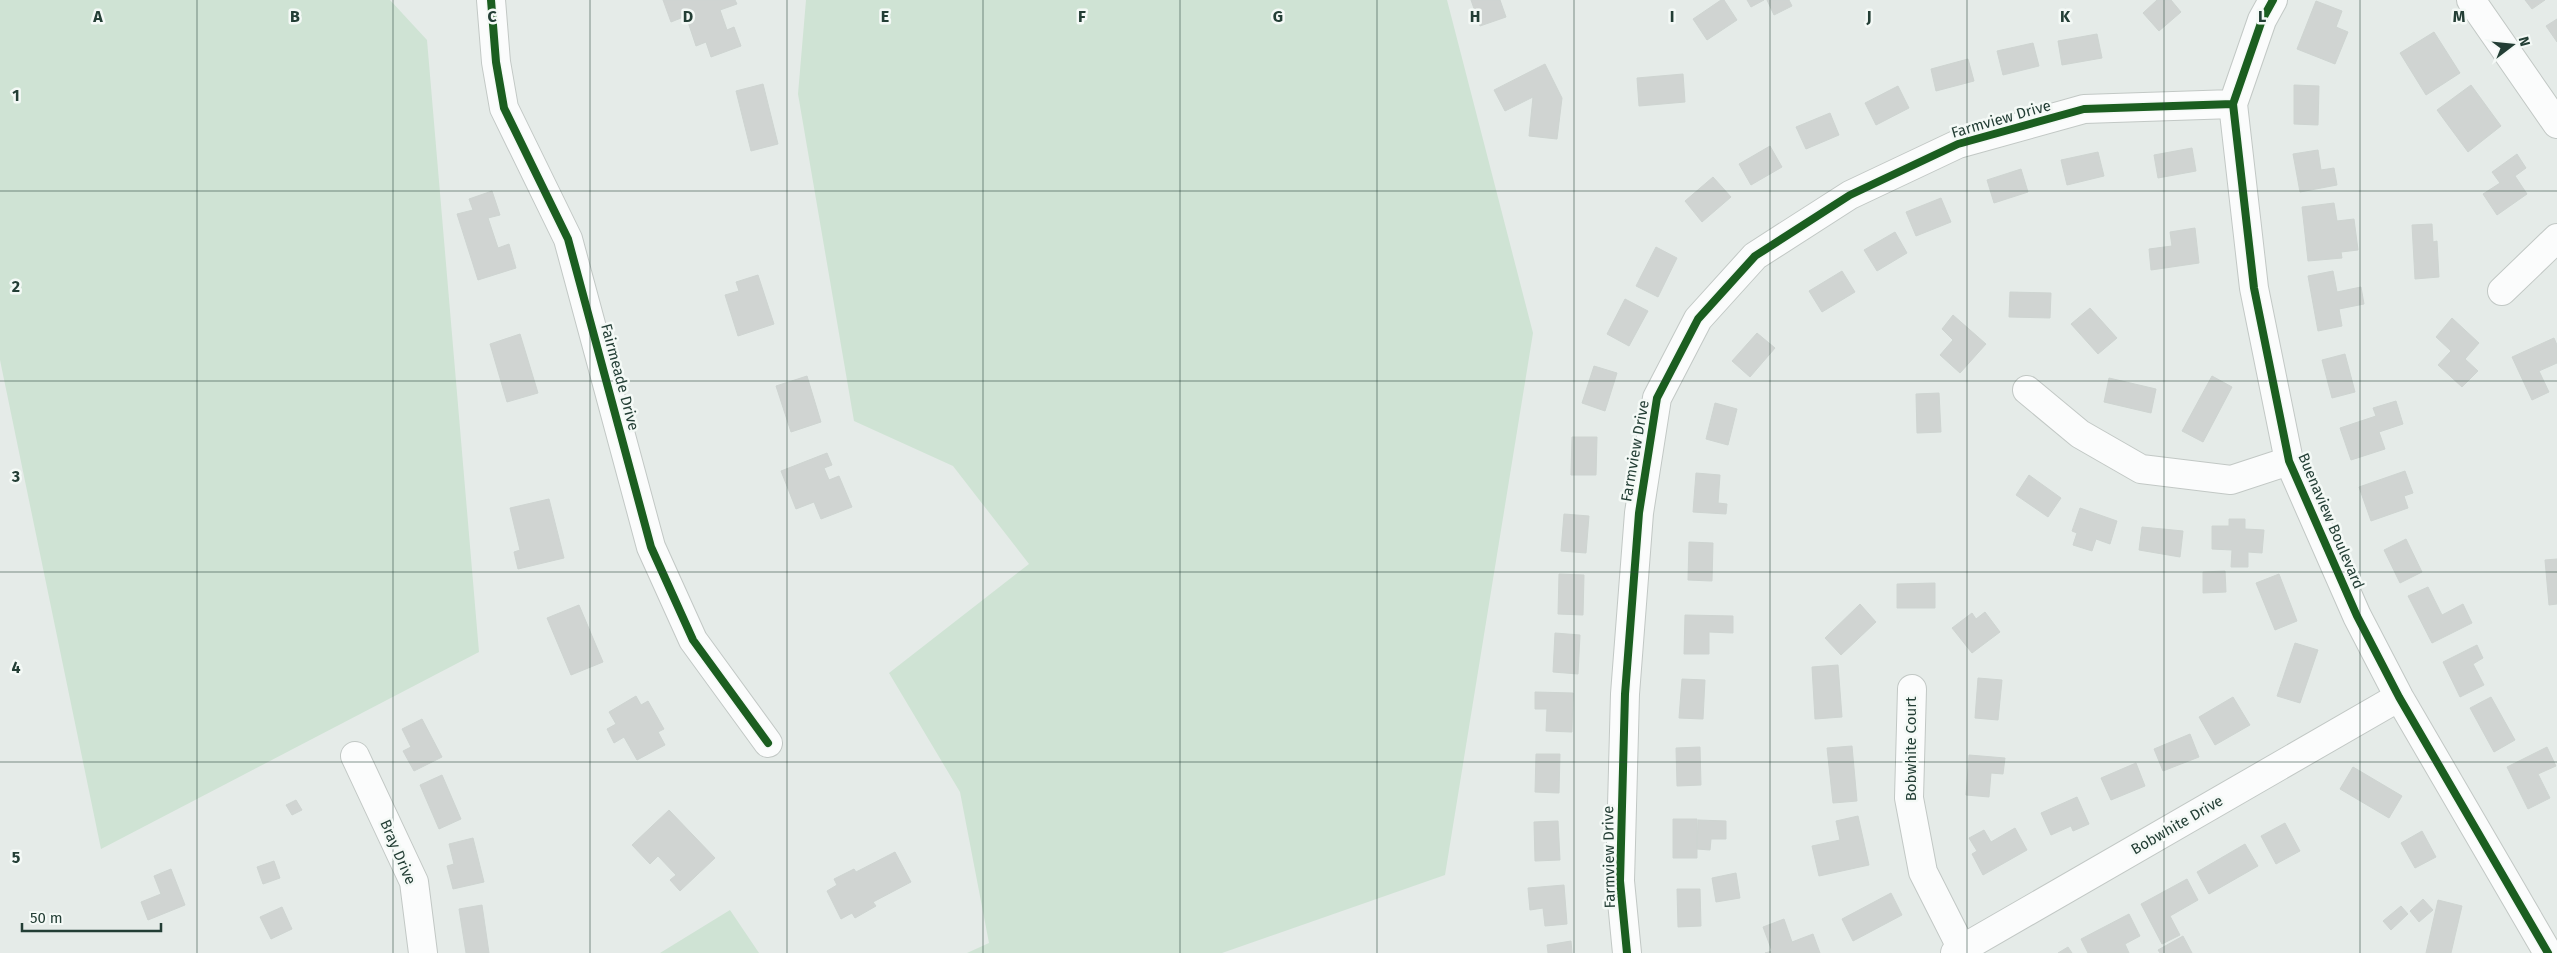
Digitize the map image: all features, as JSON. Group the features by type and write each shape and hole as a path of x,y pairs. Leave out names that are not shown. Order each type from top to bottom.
{"street":[{"name":"Fairmeade Drive","path":"491,0 496,62 504,108 568,239 651,547 692,640 768,743"},
{"name":"Buenaview Boulevard","path":"2273,0 2262,20 2233,104 2254,288 2289,461 2357,616 2399,697 2549,951"},
{"path":"2471,0 2557,124"},
{"name":"Farmview Drive","path":"1627,953 1620,881 1625,694 1639,513 1657,398 1698,320 1755,256 1850,195 1958,144 2084,109 2233,104"},
{"path":"2502,291 2557,238"},
{"path":"2027,390 2080,434 2141,469 2231,480 2289,461"},
{"name":"Bobwhite Court","path":"1912,689 1909,798 1923,872 1959,951"},
{"name":"Bobwhite Drive","path":"1959,951 2399,697"},
{"name":"Bray Drive","path":"355,756 414,882 423,953"}],"green space":[{"path":"0,0 390,0 427,40 479,652 101,849 0,360"},
{"path":"806,0 1447,0 1533,333 1445,875 1222,953 967,953 989,943 960,792 889,673 1029,564 953,466 854,421 798,94"},
{"path":"730,910 759,953 660,953"}],"building":[{"path":"663,0 735,0 737,4 720,10 727,30 734,27 741,46 711,57 706,42 696,46 686,16 671,22"},
{"path":"1471,0 1500,0 1506,17 1480,26"},
{"path":"1721,0 1724,0 1737,20 1707,40 1693,19"},
{"path":"1747,0 1764,0 1751,7"},
{"path":"1767,0 1789,0 1792,6 1774,15"},
{"path":"2157,0 2171,0 2181,12 2159,31 2143,13"},
{"path":"2525,0 2545,0 2532,9"},
{"path":"2316,1 2342,11 2336,27 2348,32 2335,64 2297,49"},
{"path":"2557,19 2557,42 2546,26"},
{"path":"2434,32 2460,73 2426,95 2400,53"},
{"path":"2097,34 2102,58 2062,65 2058,41"},
{"path":"2033,43 2039,66 2003,75 1997,51"},
{"path":"1968,59 1974,81 1936,91 1931,69"},
{"path":"1545,64 1562,98 1557,139 1529,136 1533,97 1505,111 1494,90"},
{"path":"1683,74 1685,102 1639,106 1637,78"},
{"path":"763,84 778,144 751,151 736,91"},
{"path":"2294,85 2319,86 2318,125 2294,124"},
{"path":"2471,85 2501,126 2468,152 2437,110"},
{"path":"1898,86 1909,108 1876,125 1865,103"},
{"path":"1830,113 1839,135 1806,149 1796,127"},
{"path":"1770,146 1782,167 1751,185 1739,164"},
{"path":"2192,148 2196,171 2158,178 2154,155"},
{"path":"2318,150 2321,170 2334,168 2337,185 2300,192 2293,154"},
{"path":"2098,152 2104,176 2067,185 2061,160"},
{"path":"2517,154 2526,168 2515,176 2527,194 2497,215 2483,194 2500,183 2492,172"},
{"path":"2021,169 2028,192 1994,203 1987,180"},
{"path":"1713,177 1731,197 1702,222 1685,201"},
{"path":"492,191 500,215 488,218 498,248 509,244 516,268 478,280 457,214 473,210 469,199"},
{"path":"1941,198 1951,222 1916,236 1906,212"},
{"path":"2334,203 2337,221 2354,219 2358,250 2341,252 2342,258 2308,261 2302,207"},
{"path":"2432,224 2433,242 2437,241 2439,277 2415,279 2412,225"},
{"path":"2195,228 2199,263 2151,270 2149,249 2172,246 2170,232"},
{"path":"1895,232 1907,253 1877,271 1864,250"},
{"path":"1656,247 1677,258 1658,297 1636,286"},
{"path":"1842,271 1855,292 1822,312 1809,291"},
{"path":"2333,271 2337,292 2361,287 2364,304 2339,309 2342,326 2318,331 2308,276"},
{"path":"758,275 774,324 738,336 725,295 739,291 736,282"},
{"path":"2010,292 2051,293 2050,318 2009,317"},
{"path":"1625,299 1648,311 1629,346 1607,334"},
{"path":"2090,308 2117,338 2098,354 2071,324"},
{"path":"1953,315 1986,344 1960,373 1940,355 1953,340 1942,329"},
{"path":"2452,318 2479,343 2465,359 2478,371 2462,387 2438,365 2451,351 2436,337"},
{"path":"1757,333 1775,348 1750,377 1732,361"},
{"path":"520,334 538,393 507,402 490,344"},
{"path":"2554,338 2557,345 2557,363 2539,371 2549,392 2532,400 2512,357"},
{"path":"2345,354 2355,392 2332,398 2322,360"},
{"path":"1594,366 1617,373 1605,411 1582,403"},
{"path":"807,376 821,422 791,432 776,386"},
{"path":"2212,376 2232,387 2203,442 2182,431"},
{"path":"2109,378 2156,389 2151,413 2104,402"},
{"path":"1939,393 1941,432 1917,433 1916,394"},
{"path":"2396,401 2403,424 2379,432 2385,449 2351,460 2340,428 2376,416 2373,408"},
{"path":"1715,403 1737,409 1728,445 1706,439"},
{"path":"1572,437 1597,437 1596,475 1571,475"},
{"path":"827,453 832,465 824,468 829,480 839,476 852,507 821,519 814,502 796,509 781,471"},
{"path":"2405,471 2413,493 2404,496 2408,508 2371,521 2359,487"},
{"path":"1696,473 1720,475 1718,503 1727,504 1726,514 1693,512"},
{"path":"2029,475 2061,498 2048,517 2016,495"},
{"path":"549,499 564,558 518,569 514,552 520,550 510,508"},
{"path":"2080,508 2117,521 2110,544 2096,539 2092,551 2073,545 2077,533 2072,531"},
{"path":"1564,514 1589,516 1586,553 1561,551"},
{"path":"2229,519 2245,519 2245,529 2264,530 2262,553 2248,552 2248,567 2231,567 2232,550 2212,549 2212,526 2229,526"},
{"path":"2142,527 2183,531 2180,557 2139,550"},
{"path":"2406,539 2422,572 2400,583 2384,550"},
{"path":"1689,542 1713,543 1712,581 1688,580"},
{"path":"2557,559 2557,604 2549,605 2545,560"},
{"path":"2225,571 2226,592 2203,593 2203,572"},
{"path":"1559,574 1584,575 1583,615 1558,614"},
{"path":"2279,574 2297,621 2275,630 2256,583"},
{"path":"1935,583 1935,608 1897,608 1897,584"},
{"path":"2428,587 2442,615 2463,604 2472,623 2432,643 2408,596"},
{"path":"1860,604 1876,622 1841,655 1825,638"},
{"path":"579,605 603,662 571,675 547,618"},
{"path":"1985,612 2000,632 1972,653 1952,628 1972,613 1976,619"},
{"path":"1685,615 1733,616 1733,633 1709,632 1709,654 1684,654"},
{"path":"1555,633 1580,635 1578,674 1553,672"},
{"path":"2295,643 2318,650 2300,703 2277,696"},
{"path":"2477,645 2483,658 2473,664 2484,685 2460,697 2443,662"},
{"path":"1838,665 1842,717 1815,719 1812,667"},
{"path":"1978,678 2002,680 1998,720 1975,718"},
{"path":"1682,679 1705,680 1703,719 1679,718"},
{"path":"1535,692 1573,693 1572,732 1546,731 1547,709 1535,709"},
{"path":"636,696 641,705 648,701 664,729 658,732 665,745 637,760 624,737 614,743 607,729 616,724 609,712"},
{"path":"2233,697 2250,725 2215,745 2199,717"},
{"path":"2491,697 2515,740 2494,752 2470,708"},
{"path":"422,719 442,757 414,771 403,751 411,747 402,729"},
{"path":"2190,734 2199,757 2163,771 2154,749"},
{"path":"1852,746 1857,801 1833,803 1827,748"},
{"path":"1700,747 1701,785 1677,786 1676,748"},
{"path":"2547,747 2556,766 2538,774 2550,798 2528,809 2507,767"},
{"path":"1536,754 1560,754 1559,793 1535,792"},
{"path":"1969,755 2005,758 2003,774 1991,773 1989,797 1966,795"},
{"path":"2136,763 2145,786 2111,800 2101,778"},
{"path":"2353,767 2402,796 2389,818 2340,789"},
{"path":"442,775 461,819 439,829 420,785"},
{"path":"2077,797 2089,824 2073,831 2071,826 2051,835 2041,813"},
{"path":"296,800 302,810 292,815 286,805"},
{"path":"669,810 715,858 680,891 670,880 676,875 658,856 650,864 632,845"},
{"path":"1858,816 1869,865 1819,876 1812,846 1840,840 1836,821"},
{"path":"1673,819 1697,819 1697,858 1673,858"},
{"path":"1698,820 1726,821 1726,839 1711,839 1710,850 1697,849"},
{"path":"1558,821 1560,860 1535,861 1534,822"},
{"path":"2285,823 2300,851 2276,864 2261,836"},
{"path":"2015,828 2027,850 1983,875 1972,854 1977,851 1969,838 1984,830 1991,842"},
{"path":"2422,831 2436,857 2415,868 2401,843"},
{"path":"473,838 484,882 453,889 447,866 454,864 449,844"},
{"path":"2245,844 2258,866 2209,894 2197,872"},
{"path":"895,852 911,882 873,902 876,906 855,918 852,913 841,919 827,891 837,885 834,879 854,869 856,872"},
{"path":"274,861 280,878 263,884 257,867"},
{"path":"171,869 185,905 148,920 141,902 161,894 154,876"},
{"path":"1736,873 1740,898 1716,902 1712,878"},
{"path":"2187,879 2198,900 2170,916 2180,935 2162,944 2141,904"},
{"path":"1564,885 1567,924 1545,926 1543,908 1530,910 1528,888"},
{"path":"1677,889 1700,889 1701,926 1678,927"},
{"path":"1891,893 1902,915 1853,941 1842,919"},
{"path":"2423,899 2433,910 2419,922 2410,911"},
{"path":"2438,900 2462,906 2451,953 2426,953"},
{"path":"482,905 489,953 466,953 459,909"},
{"path":"2401,906 2408,914 2391,930 2383,921"},
{"path":"282,907 292,929 271,939 260,917"},
{"path":"2129,914 2140,936 2125,944 2129,953 2088,953 2081,939"},
{"path":"1784,919 1792,942 1813,934 1820,953 1765,953 1772,951 1763,927"},
{"path":"2183,936 2192,953 2160,953 2158,950"},
{"path":"1571,941 1572,953 1548,953 1547,945"},
{"path":"2068,947 2072,953 2058,953"}],"cycle path":[{"path":"491,0 496,62 504,108 568,239 651,547 693,640 768,743"},
{"path":"2273,0 2262,20 2233,104 2254,288 2289,461 2357,616 2399,697 2548,953"},
{"path":"1627,953 1620,881 1625,694 1639,513 1657,398 1698,319 1755,256 1850,195 1958,144 2084,109 2233,104"}]}
